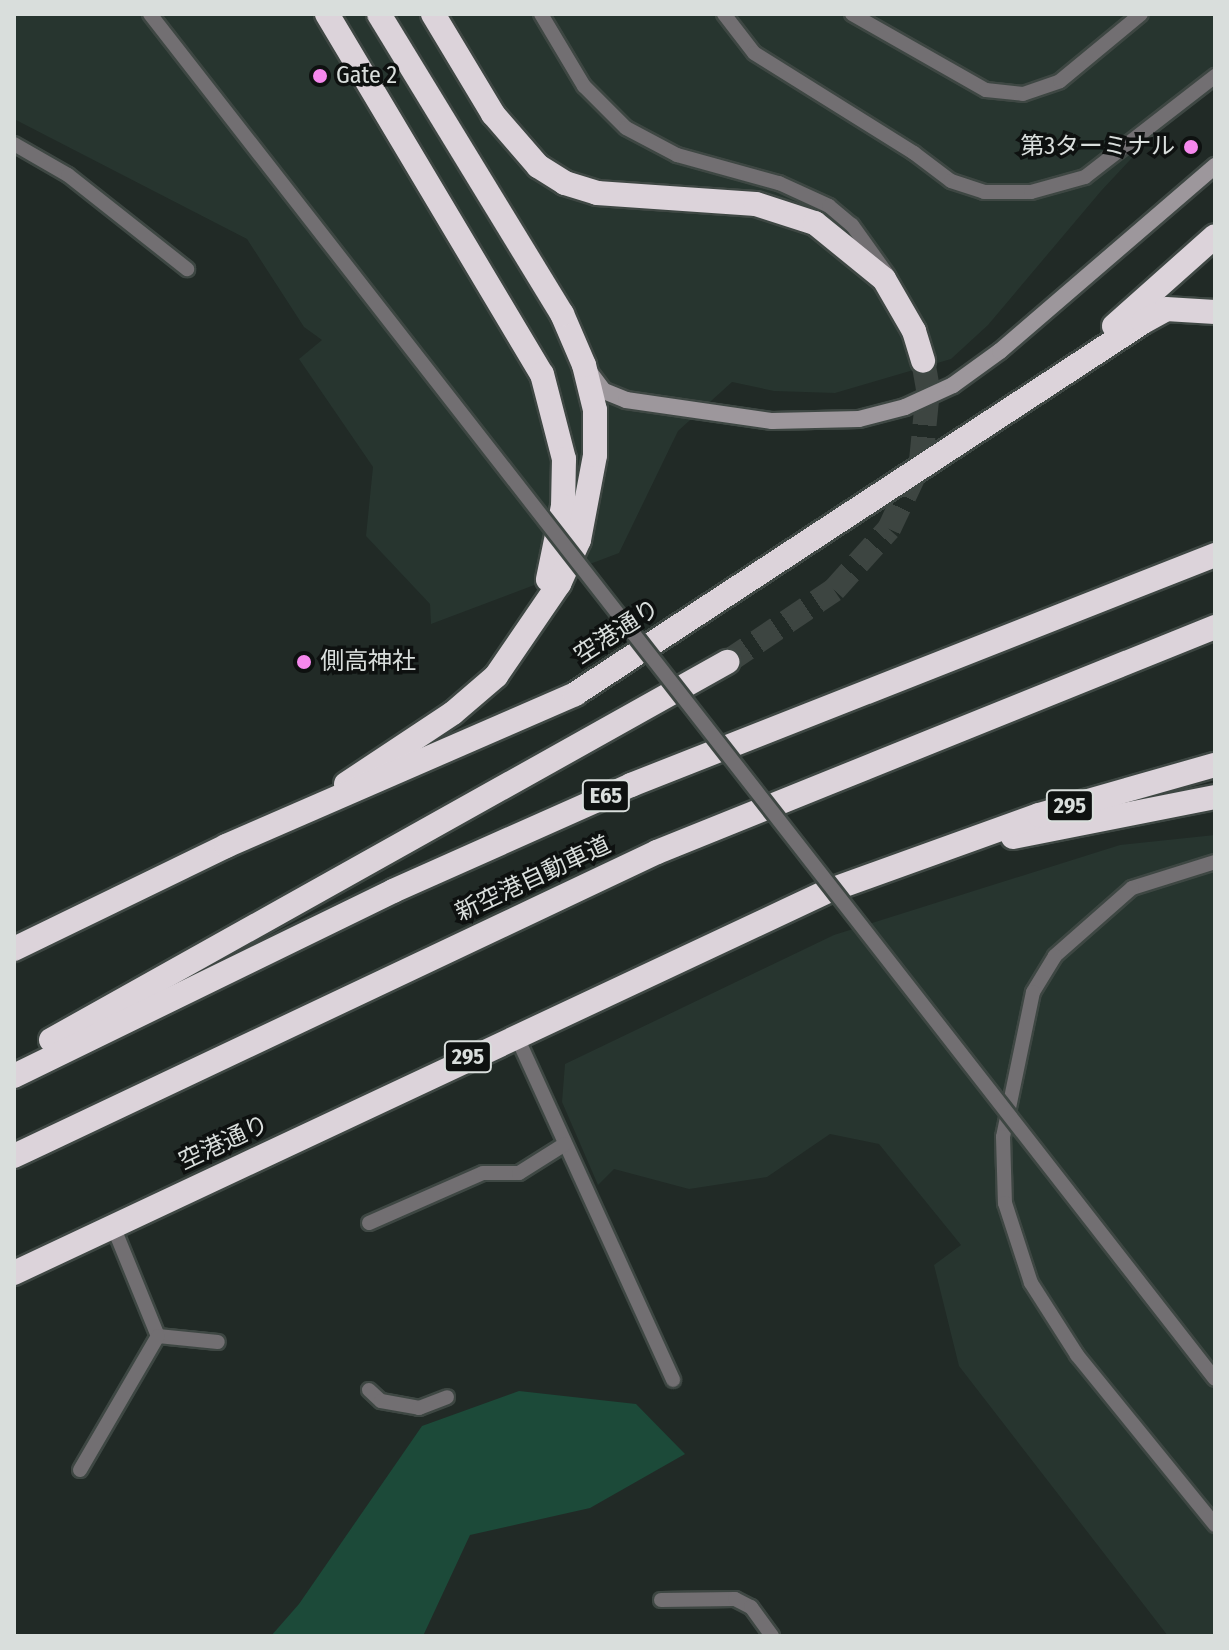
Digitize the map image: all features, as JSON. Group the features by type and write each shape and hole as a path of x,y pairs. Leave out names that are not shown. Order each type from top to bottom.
{"highway":[{"path":"327,14 521,331 557,416 564,459 563,506 546,590 524,636"},
{"path":"226,846 343,786 453,713 496,676 559,584 579,540 589,497 595,410 584,365 562,314 379,14"},
{"path":"433,14 513,141 565,183 633,199 723,200 786,212 841,239 884,279 901,303 923,361"},
{"path":"1032,395 1215,236"},
{"name":"空港通り","path":"14,949 226,846 575,694 1166,309 1215,312"},
{"name":"E65","path":"14,1076 393,891 631,785 1215,555"},
{"path":"1132,660 1215,627"},
{"path":"1132,660 1215,642"},
{"name":"新空港自動車道","path":"14,1156 657,852 1132,660"},
{"path":"14,1060 727,662"},
{"name":"空港通り","path":"14,1273 828,891 1039,815 1215,765"},
{"name":"295","path":"929,855 1215,797"}],"street":[{"path":"584,365 604,391 626,400 772,421 859,419 905,407 953,385 1000,351 1215,166"}],"lane":[{"path":"150,14 1215,1379"},
{"path":"541,14 584,86 626,128 677,155 779,183 829,206 870,247 901,303"},
{"path":"724,14 754,53 914,153 951,181 984,192 1031,192 1085,177 1215,76"},
{"path":"852,14 986,90 1023,94 1060,81 1141,14"},
{"path":"14,144 68,175 187,269"},
{"path":"1215,862 1132,888 1055,956 1033,992 1003,1137 1005,1203 1031,1283 1077,1355 1215,1525"},
{"path":"516,1035 673,1380"},
{"path":"369,1223 483,1173 519,1173 565,1144"},
{"path":"113,1226 158,1336"},
{"path":"158,1336 218,1342"},
{"path":"80,1470 158,1336"},
{"path":"369,1390 381,1401 419,1408 447,1397"},
{"path":"661,1600 735,1599 751,1607 772,1636"}],"shaded area":[{"path":"14,14 1215,14 1215,69 1101,191 988,325 951,359 835,393 774,391 732,382 678,431 619,553 431,624 430,604 366,536 373,467 299,359 322,340 304,327 247,239 14,119"},
{"path":"1215,835 1215,1636 1168,1636 959,1366 934,1265 961,1245 879,1144 830,1134 767,1177 689,1189 614,1169 598,1185 562,1102 565,1064 834,935 1120,845"}],"green space":[{"path":"519,1391 636,1404 685,1454 590,1508 470,1535 423,1636 271,1636 299,1604 422,1426"}],"tunnel":[{"path":"727,662 834,590 889,529 921,461 928,389 923,361"}],"place":[{"name":"Gate 2","path":"320,76"},
{"name":"第3ターミナル","path":"1191,147"},
{"name":"側高神社","path":"304,662"}]}
